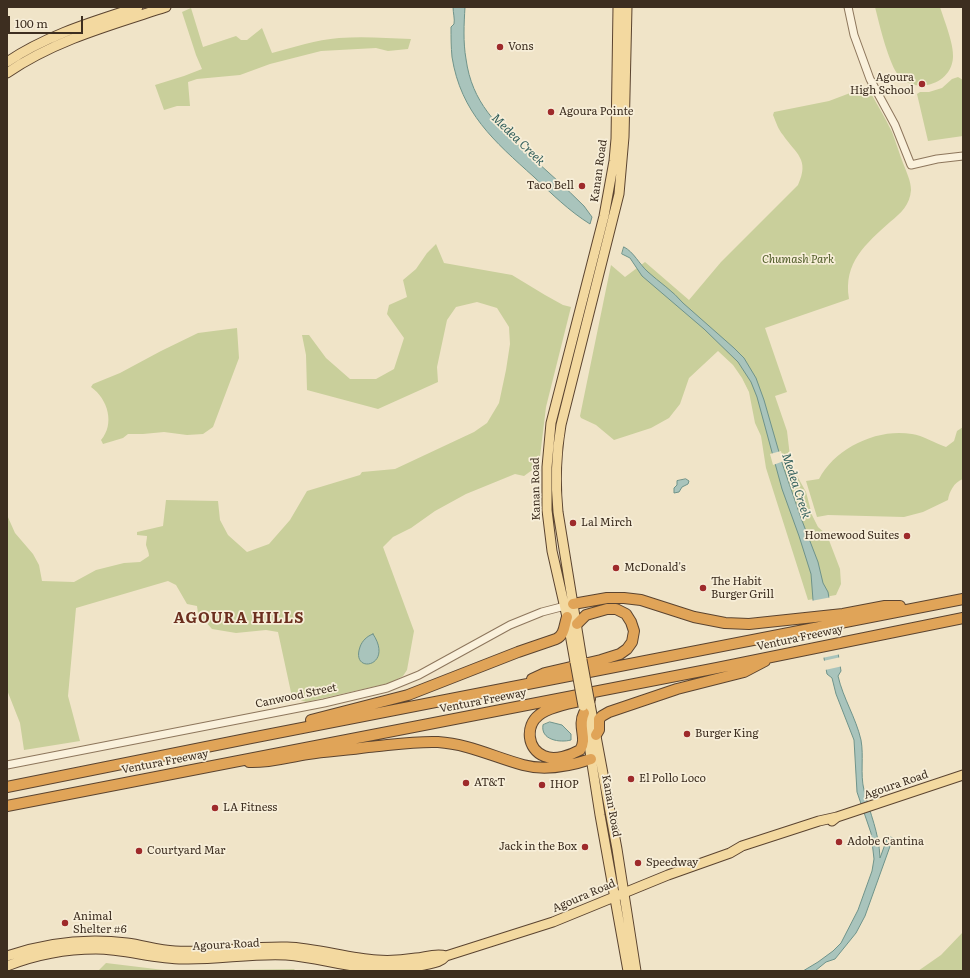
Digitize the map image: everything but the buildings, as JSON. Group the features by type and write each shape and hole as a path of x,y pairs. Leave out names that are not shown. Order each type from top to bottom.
{"highway":[{"path":"569,605 607,598 624,598 641,600 694,617 737,624 811,618 844,618"},
{"name":"Ventura Freeway","path":"7,787 813,628 844,618 963,599"},
{"path":"514,687 545,674 620,654 627,649 632,642 634,631 632,622 626,614 616,610 607,609 586,615 577,624"},
{"path":"251,738 284,726 380,703 427,689 518,652 560,638 563,634 567,617"},
{"name":"Ventura Freeway","path":"7,806 717,668 848,640 963,618"},
{"path":"596,735 599,730 599,719 609,712 677,689 744,672 776,656"},
{"path":"586,708 580,720 584,742 580,750 575,753 553,758 544,756 533,746 530,740 531,725 540,714 549,710 573,703 681,680 717,668"},
{"path":"231,762 262,763 309,754 424,742 458,745 480,750 523,765 536,767 562,766 596,757"}],"main road":[{"path":"7,62 37,44 59,34 138,7"},
{"path":"7,73 39,54 69,39 166,7"},
{"name":"Kanan Road","path":"618,7 616,132 614,161 604,216 551,423 546,491 552,550 569,605 577,624 579,661 619,895 628,971"},
{"name":"Kanan Road","path":"579,661 567,617 569,605 558,512 556,461 561,424 619,194 624,137 627,7"},
{"name":"Kanan Road","path":"586,708 596,735 596,757"},
{"name":"Agoura Road","path":"7,966 51,953 96,949 162,958 182,959 252,955 285,955 378,968 417,966 441,962 446,956 553,922 679,871 730,853 742,846 819,821 837,817 963,775"},
{"name":"Kanan Road","path":"619,895 636,971"},
{"name":"Agoura Road","path":"7,956 52,944 96,941 126,943 160,949 188,951 265,947 296,948 361,959 378,960 417,958 440,954 446,956"}],"street":[{"path":"848,7 854,35 867,71 895,125 911,165 937,159 963,156"},
{"name":"Canwood Street","path":"7,765 324,703 386,688 419,676 510,625 542,612 569,605"}],"green space":[{"path":"875,7 940,7 953,52 951,66 947,74 932,84 923,85 914,85 906,82 899,76 895,71 888,54"},
{"path":"191,8 203,47 236,36 241,40 247,40 262,28 272,53 313,42 339,38 366,37 411,39 408,49 388,51 376,48 321,51 270,64 240,75 197,79 188,82 190,106 177,106 164,110 155,85 202,69 182,12"},
{"path":"958,77 963,80 963,136 928,141 917,94 920,92 929,92 942,88 952,79"},
{"name":"Chumash Park","path":"866,87 868,88 892,132 910,183 911,190 909,200 901,212 865,246 858,255 850,274 848,286 849,299 765,328 787,392 775,396 787,431 791,465 806,492 812,515 818,527 827,535 840,569 841,584 836,595 808,600 766,468 761,436 755,423 749,392 733,365 718,351 689,378 680,404 669,418 651,428 614,440 596,425 581,418 580,416 611,265 625,277 645,262 689,300 721,262 798,185 803,169 802,163 797,152 780,130 773,115 774,112 829,101"},
{"path":"436,244 444,263 512,275 563,305 571,307 546,407 539,465 524,476 515,474 466,494 435,511 411,528 393,537 383,547 414,631 407,670 403,676 390,683 306,702 292,697 278,632 266,630 236,633 212,629 198,613 197,606 187,604 176,585 168,581 76,608 68,696 80,741 24,750 20,723 7,690 7,515 15,533 33,554 39,565 42,581 74,582 96,570 124,563 140,562 149,555 146,545 147,536 137,535 137,532 163,526 166,500 218,501 220,520 228,535 247,552 269,544 290,520 307,491 360,475 362,472 395,469 474,432 487,423 499,403 510,344 509,327 497,308 477,302 456,307 447,320 437,367 438,382 378,409 307,390 306,355 302,335 309,335 326,358 350,379 376,379 394,369 404,338 387,314 389,305 407,297 403,280 416,269 427,253"},
{"path":"237,328 239,358 213,427 203,434 187,435 164,432 128,434 123,438 103,444 101,440 108,427 108,412 102,398 91,387 93,384 120,373 198,333"},
{"path":"963,427 963,479 957,482 952,488 948,500 923,512 904,517 828,515 817,517 806,481 819,479 835,458 846,450 871,437 899,433 916,435 946,447 954,441 957,431"},
{"path":"963,932 963,971 918,971 941,955"},
{"path":"106,963 172,971 98,971"},
{"path":"294,969 296,971 172,971"}],"water":[{"path":"453,7 465,7 465,53 469,75 480,101 496,123 584,206 592,217 590,224 561,202 506,151 481,124 471,110 456,77 452,57 451,27 454,24"},
{"path":"624,247 631,252 648,272 734,348 744,358 756,378 783,466 818,562 823,583 828,592 841,671 838,676 861,740 863,784 876,831 880,858 888,836 893,838 865,916 856,933 835,959 826,962 815,971 803,971 833,951 841,943 858,910 872,871 874,859 871,833 857,792 854,740 836,694 832,678 827,674 813,600 811,574 782,489 757,397 751,382 738,362 704,329 642,276 630,258 622,254"},
{"path":"686,479 689,481 688,484 682,487 679,492 674,493 674,488 677,485 677,481"},
{"path":"373,634 378,645 379,654 376,660 366,664 361,661 359,656 360,647 365,639"},
{"path":"550,722 562,725 571,734 571,740 557,741 548,737 543,730 543,725"}],"pier":[{"path":"781,451 784,461 773,465 770,454"},
{"path":"832,597 834,609 814,613 811,601"},
{"path":"834,612 841,654 822,658 814,615"},
{"path":"841,657 843,666 825,670 823,661"}],"place":[{"name":"Vons","path":"500,47"},
{"name":"Agoura High School","path":"922,84"},
{"name":"Agoura Pointe","path":"551,112"},
{"name":"Taco Bell","path":"582,186"},
{"name":"Lal Mirch","path":"573,523"},
{"name":"Homewood Suites","path":"907,536"},
{"name":"McDonald's","path":"616,568"},
{"name":"The Habit Burger Grill","path":"703,588"},
{"name":"Burger King","path":"687,734"},
{"name":"El Pollo Loco","path":"631,779"},
{"name":"AT&T","path":"466,783"},
{"name":"IHOP","path":"542,785"},
{"name":"LA Fitness","path":"215,808"},
{"name":"Adobe Cantina","path":"839,842"},
{"name":"Jack in the Box","path":"585,847"},
{"name":"Courtyard Mar","path":"139,851"},
{"name":"Speedway","path":"638,863"},
{"name":"Animal Shelter #6","path":"65,923"}],"district":[{"name":"AGOURA HILLS","path":"239,619"}],"water label":[{"name":"Medea Creek","path":"518,140"},
{"name":"Medea Creek","path":"796,486"}]}
